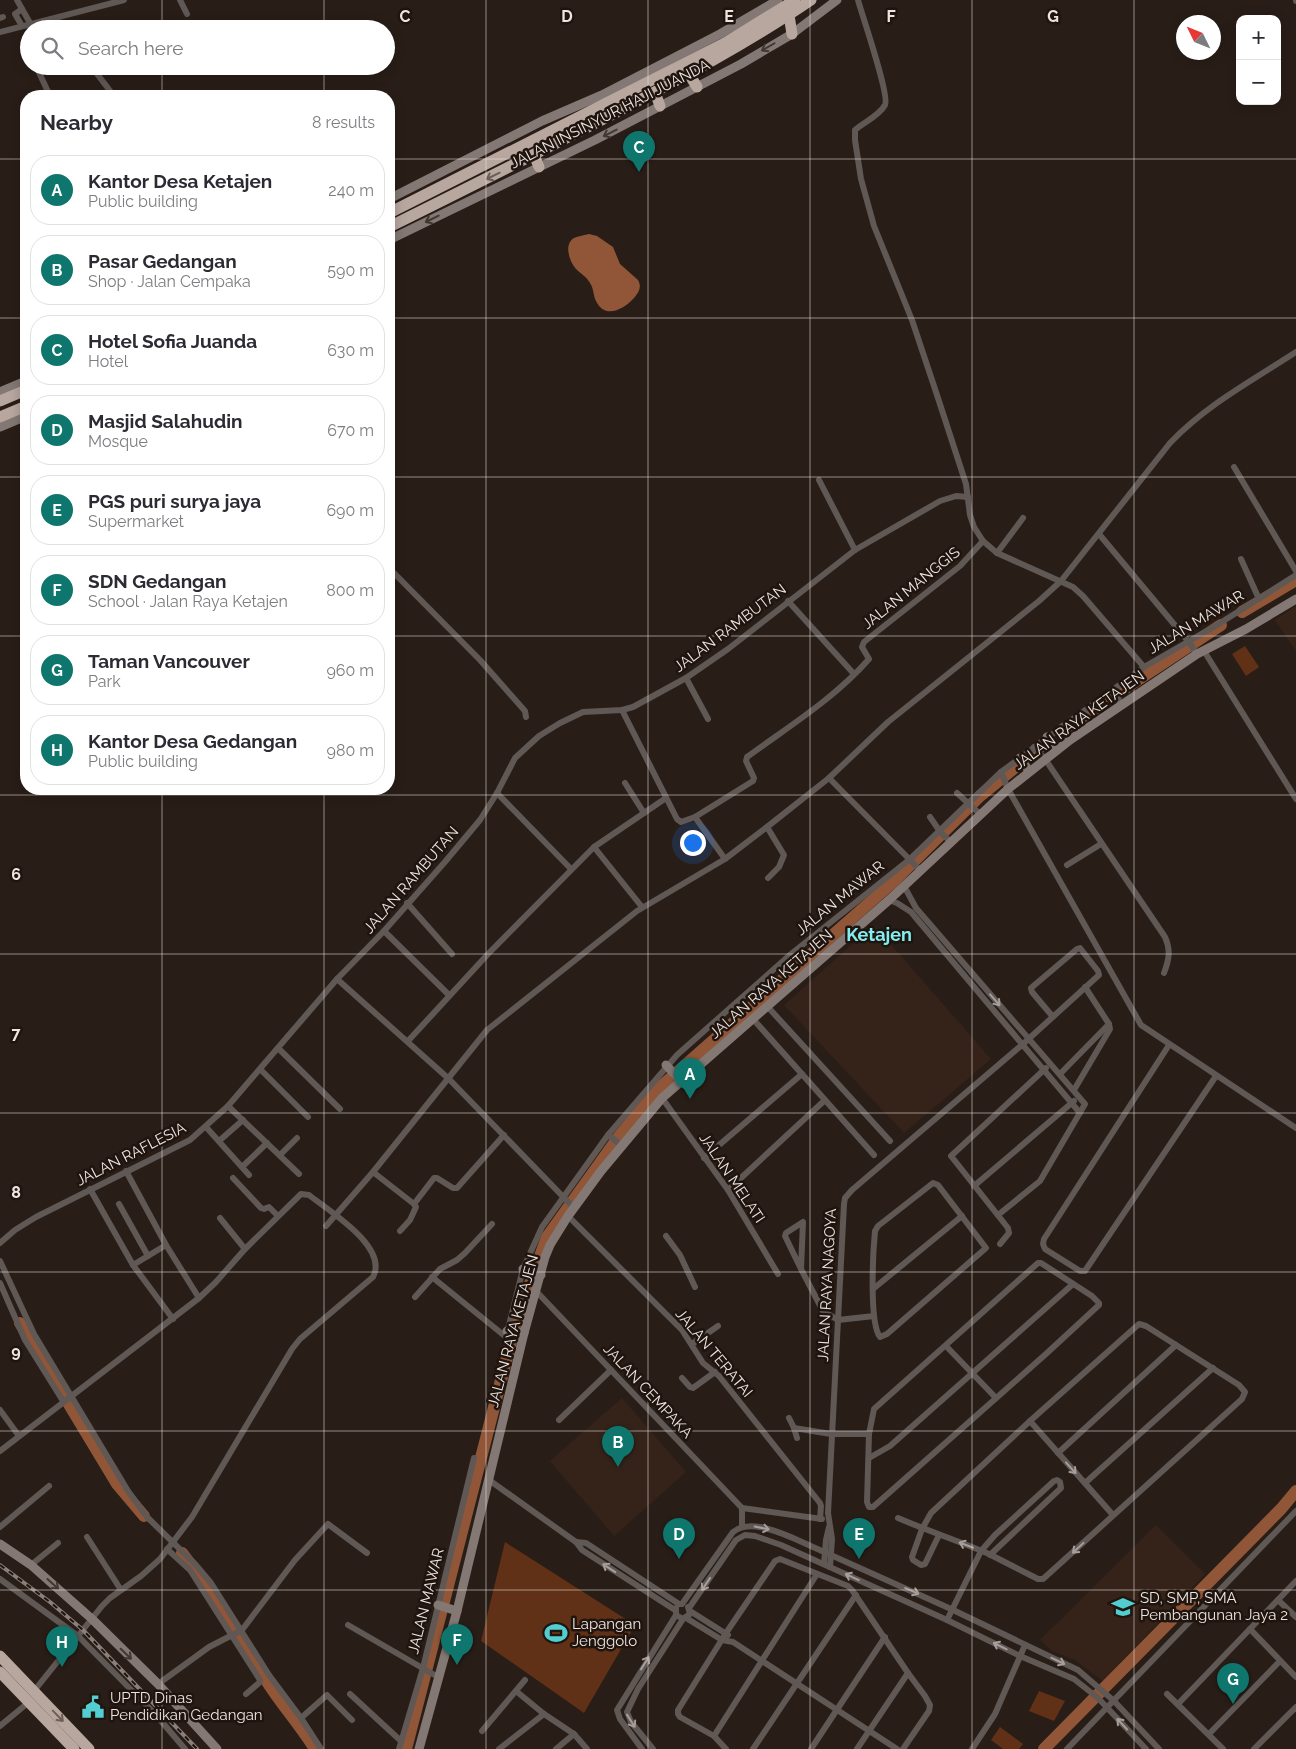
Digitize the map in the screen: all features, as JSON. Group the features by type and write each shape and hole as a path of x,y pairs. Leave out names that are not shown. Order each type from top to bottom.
{"highway":[{"name":"JALAN INSINYUR HAJI JUANDA","path":"395,210 795,0"},
{"name":"JALAN INSINYUR HAJI JUANDA","path":"395,224 534,155 689,74 811,0"},
{"path":"789,15 792,34"},
{"path":"689,74 696,87"},
{"path":"654,92 660,106"},
{"path":"534,155 539,167"},
{"path":"446,199 452,210"},
{"path":"0,401 20,393"},
{"path":"0,417 20,409"},
{"path":"0,1656 90,1749"},
{"path":"0,1672 74,1749"}],"street":[{"path":"17,0 28,20"},
{"path":"46,20 124,0"},
{"path":"180,0 187,14"},
{"name":"JALAN INSINYUR HAJI JUANDA","path":"395,196 542,122 723,39 778,0"},
{"name":"JALAN INSINYUR HAJI JUANDA","path":"395,237 539,167 741,64 792,34 837,0"},
{"path":"858,0 883,83 886,102 885,106 873,117 857,128 855,136 862,179 874,226 912,320 966,484 970,515 974,527 983,541 997,553 1043,575 1061,581 1083,596 1144,667"},
{"path":"20,23 15,14 22,9"},
{"path":"1,29 20,26"},
{"path":"40,75 47,90"},
{"path":"98,75 109,90"},
{"path":"326,1226 373,1172 487,1030 642,907 724,859 829,778 888,722 1039,601 1061,581 1170,443 1188,425 1218,402 1296,352"},
{"path":"0,392 20,384"},
{"path":"0,427 20,419"},
{"path":"1234,467 1296,571"},
{"path":"819,480 855,550"},
{"name":"JALAN RAMBUTAN","path":"337,979 384,931 459,846 480,820 516,758 524,749 551,728 583,712 622,710 654,697 728,649 855,550 940,501 956,496 968,497"},
{"path":"997,553 1023,518"},
{"path":"1099,534 1198,652 1296,799"},
{"name":"JALAN MANGGIS","path":"854,674 868,660 868,656 862,647 864,642 960,566 983,541"},
{"path":"1241,559 1259,599"},
{"path":"395,574 480,660 525,711 526,716"},
{"name":"JALAN MAWAR","path":"513,1333 532,1272 542,1226 568,1203 609,1135 667,1066 791,954 911,860 941,831 973,808 1001,773 1025,764 1039,752 1048,738 1075,726 1112,692 1144,667 1189,642 1296,575"},
{"name":"JALAN RAYA KETAJEN","path":"419,1749 489,1480 513,1333 536,1291 532,1272 568,1216 568,1203 679,1080 753,1019 889,900 949,841 973,808 1007,786 1025,764 1039,752 1056,748 1075,726 1120,702 1198,652 1246,630 1296,599"},
{"path":"622,710 678,821 683,822 695,817 753,782 754,778 746,761 747,757 830,695 854,674 788,601"},
{"path":"686,678 708,719"},
{"path":"1112,692 1120,702"},
{"path":"1048,738 1056,748"},
{"path":"1039,752 1166,940 1169,956 1164,973"},
{"path":"1001,773 1141,1025 1296,1128"},
{"path":"829,778 920,870"},
{"path":"625,783 644,813"},
{"path":"497,793 571,870"},
{"path":"957,793 973,808"},
{"path":"408,1041 449,995 594,848 666,798"},
{"path":"695,817 724,859"},
{"path":"930,817 949,841"},
{"path":"767,827 784,855 779,867 768,878"},
{"path":"1067,865 1101,844"},
{"path":"594,848 642,907"},
{"path":"904,886 913,910 1026,1041 1051,1064 1085,1104 1040,1181 998,1215"},
{"path":"889,900 913,910"},
{"path":"407,903 452,954"},
{"path":"384,931 449,995"},
{"name":"JALAN RAYA NAGOYA","path":"827,1565 832,1540 828,1513 831,1434 844,1204 847,1195 1026,1041 1053,1017 1085,987 1096,978 1098,973 1080,948 1032,988 1032,992 1053,1017"},
{"path":"337,979 449,1079 568,1203"},
{"name":"JALAN RAFLESIA","path":"0,1243 15,1230 36,1217 190,1140 228,1106 337,979"},
{"path":"1074,1090 1109,1033 1109,1024 1085,987"},
{"path":"767,1006 890,1141"},
{"path":"753,1019 874,1155"},
{"path":"1060,1074 1109,1024"},
{"path":"1026,1041 1045,1070 1080,1113"},
{"path":"1169,1045 1044,1239 1045,1248 1081,1272 1086,1270 1216,1076"},
{"path":"278,1048 340,1109"},
{"path":"1000,1244 1009,1231 951,1156 1051,1064"},
{"path":"667,1066 679,1080"},
{"path":"260,1069 308,1117"},
{"path":"704,1158 802,1074"},
{"path":"974,1186 1079,1096"},
{"name":"JALAN MELATI","path":"662,1098 728,1190 778,1274"},
{"path":"728,1190 825,1100"},
{"path":"228,1106 299,1174"},
{"path":"219,1141 243,1120"},
{"path":"206,1127 249,1175"},
{"path":"414,1204 435,1178 453,1188 457,1188 504,1135"},
{"path":"609,1135 620,1144"},
{"path":"280,1155 297,1138"},
{"path":"242,1167 267,1143"},
{"path":"126,1171 166,1245 200,1298"},
{"path":"373,1172 414,1204 416,1209 410,1220 400,1231"},
{"path":"233,1178 261,1208 269,1207 278,1216"},
{"path":"934,1183 962,1216 986,1249 884,1336 880,1337 874,1316 873,1289 874,1232 878,1226 934,1183"},
{"path":"90,1189 133,1266 173,1319"},
{"path":"0,1451 200,1298 297,1197 303,1194 309,1196 359,1235 372,1252 376,1266 375,1274 300,1339 292,1349 192,1517 171,1545 160,1559 141,1576 110,1598 34,1691"},
{"path":"119,1204 148,1256"},
{"name":"JALAN TERATAI","path":"568,1216 682,1330 704,1363 714,1372 820,1502 822,1519 742,1508"},
{"path":"873,1289 962,1216"},
{"path":"220,1218 245,1249"},
{"path":"801,1270 803,1222 785,1236 801,1270 823,1311 838,1320 874,1316"},
{"path":"415,1297 432,1277 444,1266 457,1260 465,1253 492,1224"},
{"path":"666,1236 680,1255 695,1287"},
{"path":"133,1266 166,1245"},
{"path":"0,1262 29,1337 67,1399"},
{"path":"1038,1263 1041,1263 1073,1284 1095,1298 1099,1306 1048,1354 874,1507 870,1507 867,1502 869,1434 873,1410 1038,1263"},
{"path":"432,1277 513,1333"},
{"path":"0,1283 29,1337 67,1399 140,1509 171,1545 270,1675 322,1749"},
{"path":"869,1458 887,1448 1073,1284"},
{"name":"JALAN CEMPAKA","path":"536,1291 742,1508"},
{"path":"898,1518 922,1528 939,1535 982,1551 1038,1579 1043,1579 1245,1396 1246,1392 1213,1368 1146,1326 1138,1325 1030,1421 931,1513 922,1528 912,1558 914,1562 921,1565 926,1562 939,1535"},
{"path":"692,1344 718,1326"},
{"path":"1058,1453 1176,1345"},
{"path":"946,1346 996,1398"},
{"path":"1085,1483 1213,1368"},
{"path":"559,1420 611,1370"},
{"path":"682,1378 693,1388 714,1372"},
{"path":"0,1410 19,1436"},
{"path":"789,1418 796,1438"},
{"path":"1030,1421 1113,1515"},
{"path":"794,1428 831,1434 869,1434"},
{"name":"JALAN MAWAR","path":"399,1749 424,1669 474,1458"},
{"path":"489,1480 576,1542 582,1550 635,1584 678,1608 690,1610 726,1633 732,1642"},
{"path":"947,1620 982,1551 995,1535 1055,1481 1060,1482 1061,1488 990,1555"},
{"path":"0,1527 49,1486"},
{"path":"1045,1490 1052,1497"},
{"path":"742,1508 742,1527"},
{"path":"1067,1749 1296,1511"},
{"path":"158,1684 209,1647 237,1633 295,1560 328,1524 367,1553"},
{"path":"642,1749 617,1713 620,1704 678,1608 729,1536 736,1529 755,1527 773,1530 828,1553 952,1609 1074,1668 1114,1701 1159,1749"},
{"path":"653,1749 630,1722 627,1715 628,1707 720,1562 740,1536 748,1535 765,1538 827,1565 1020,1656 1077,1680 1098,1698 1146,1749"},
{"path":"995,1535 1003,1543"},
{"path":"87,1537 121,1590"},
{"path":"576,1542 586,1543 640,1578 678,1608 684,1619 722,1640 732,1642 896,1749"},
{"path":"0,1544 31,1565 92,1619 158,1684 217,1749"},
{"path":"31,1565 58,1544"},
{"path":"171,1545 202,1572 237,1633 260,1680 246,1694"},
{"path":"714,1558 720,1562"},
{"path":"726,1749 714,1736 680,1717 678,1710 726,1633 777,1560 782,1559 848,1586 925,1696 930,1708 903,1749"},
{"path":"714,1736 817,1574"},
{"path":"635,1584 640,1578"},
{"path":"0,1579 78,1636 156,1715 185,1749"},
{"path":"1178,1704 1296,1581"},
{"path":"753,1749 856,1595"},
{"path":"1278,1600 1296,1617"},
{"path":"439,1605 455,1611"},
{"path":"348,1625 437,1676"},
{"path":"1250,1629 1296,1677"},
{"path":"811,1749 885,1637"},
{"path":"972,1749 996,1714 1025,1645"},
{"path":"1209,1734 1280,1661"},
{"path":"1068,1676 1074,1668"},
{"path":"857,1749 908,1673"},
{"path":"482,1731 525,1680"},
{"path":"631,1685 638,1689"},
{"path":"516,1691 544,1714 574,1734 587,1749"},
{"path":"350,1694 401,1741"},
{"path":"1167,1694 1223,1749"},
{"path":"301,1718 327,1695 352,1720"},
{"path":"0,1726 29,1702"},
{"path":"1254,1749 1296,1707"},
{"path":"499,1749 544,1714"},
{"path":"556,1749 574,1734"}],"shaded area":[{"path":"589,234 597,236 613,247 620,264 638,280 640,285 636,296 625,306 615,311 604,310 600,307 589,281 576,269 570,258 568,249 571,241 576,237"},
{"path":"1296,606 1296,651 1275,620"},
{"path":"1245,646 1259,667 1246,676 1232,654"},
{"path":"874,925 991,1059 904,1133 784,1005"},
{"path":"622,1398 686,1472 614,1536 550,1461"},
{"name":"SD, SMP, SMA Pembangunan Jaya 2","path":"1156,1525 1205,1574 1103,1681 1075,1660 1052,1651 1040,1640"},
{"name":"Lapangan Jenggolo","path":"505,1542 635,1625 584,1713 481,1641"},
{"path":"1039,1691 1065,1701 1054,1721 1029,1711"},
{"path":"1000,1727 1023,1744 1019,1749 1003,1749 991,1740"}],"waterway":[{"path":"1242,612 1296,580"},
{"path":"1062,730 1221,625"},
{"path":"406,1749 516,1322 547,1237 620,1135 657,1090 893,882 980,796 1046,742"},
{"path":"20,1323 117,1484 144,1516"},
{"path":"1044,1749 1281,1509 1296,1491"},
{"path":"182,1553 215,1599 272,1689 315,1749"}],"railway":[{"path":"0,1565 50,1602 83,1630 197,1749"}],"place":[{"name":"Hotel Sofia Juanda","path":"639,172"},
{"name":"Kantor Desa Ketajen","path":"690,1099"},
{"name":"Pasar Gedangan","path":"618,1467"},
{"name":"Masjid Salahudin","path":"679,1559"},
{"name":"PGS puri surya jaya","path":"859,1559"},
{"name":"SD, SMP, SMA Pembangunan Jaya 2","path":"1123,1607"},
{"name":"Lapangan Jenggolo","path":"556,1633"},
{"name":"SDN Gedangan","path":"457,1665"},
{"name":"Kantor Desa Gedangan","path":"62,1667"},
{"name":"Taman Vancouver","path":"1233,1704"},
{"name":"UPTD Dinas Pendidikan Gedangan","path":"93,1707"}],"district":[{"name":"Ketajen","path":"879,935"}]}
